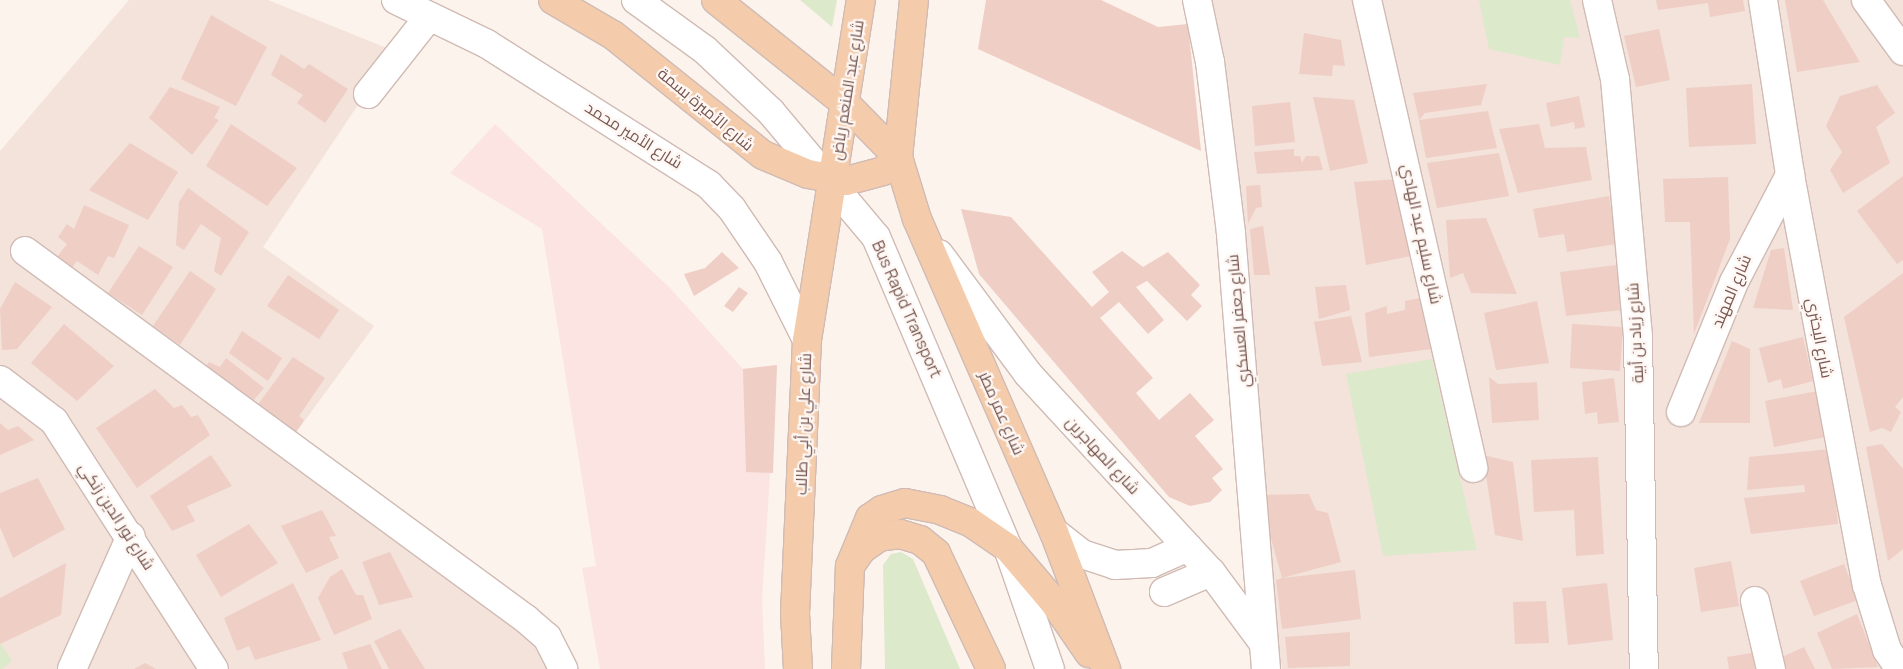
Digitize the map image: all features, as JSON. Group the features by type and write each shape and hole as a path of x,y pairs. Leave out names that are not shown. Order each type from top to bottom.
{"main road":[{"name":"شارع الأميرة بسمة","path":"553,0 621,41 763,155 833,180 873,176 898,157"},
{"path":"716,0 844,103 898,157"},
{"name":"شارع عبد المنعم رياض","path":"833,180 861,0"},
{"path":"898,157 914,0"},
{"name":"شارع عمر مطر","path":"898,157 930,244 1054,532 1106,669"},
{"name":"شارع علي بن أبي طالب","path":"798,669 795,614 807,340 833,180"},
{"path":"846,669 850,566 870,518 905,503 970,522 1008,548 1054,602 1099,669"},
{"path":"850,566 862,549 879,537 900,534 920,540 936,553 980,642 991,669"}],"street":[{"name":"شارع الأمير محمد","path":"396,0 428,18 487,44 709,185 732,209 768,262 807,340"},
{"name":"Bus Rapid Transport","path":"636,0 705,50 771,112 833,180 880,245 1008,548 1050,669"},
{"name":"شارع جعفر العسكري","path":"1197,0 1210,62 1229,215 1265,657"},
{"name":"شارع سليم عبد الهادي","path":"1367,0 1473,468"},
{"name":"شارع زياد بن أبية","path":"1597,0 1615,79 1638,337 1644,669"},
{"name":"شارع البحتري","path":"1763,0 1790,175 1867,585 1887,650 1900,669"},
{"path":"1866,0 1903,51"},
{"path":"368,94 428,18"},
{"name":"شارع المهند","path":"1682,412 1734,282 1790,175"},
{"name":"شارع المهاجرين","path":"930,244 1028,374 1211,572 1265,657"},
{"path":"25,251 526,619 546,637 563,669"},
{"name":"شارع نور الدين زنكي","path":"0,380 54,421 131,536 214,669"},
{"path":"1054,532 1082,554 1115,565 1152,563 1188,547"},
{"path":"72,669 131,536"},
{"path":"1164,592 1211,572"},
{"path":"1755,601 1771,669"}],"shaded area":[{"path":"129,0 268,0 394,51 263,247 374,326 295,434 572,669 0,669 0,151"},
{"path":"1212,0 1903,0 1903,669 1282,669 1259,495"},
{"path":"495,124 671,289 743,369 777,365 762,600 765,669 600,669 582,568 596,566 542,229 450,173"}],"green space":[{"path":"800,0 837,0 832,27"},
{"path":"1479,0 1570,0 1580,38 1564,37 1560,65 1489,49"},
{"path":"1432,359 1477,550 1383,556 1346,374"},
{"path":"901,552 913,559 960,669 885,669 883,565 891,554"},
{"path":"0,642 12,661 2,669 0,669"}],"building":[{"path":"986,0 1101,0 1158,27 1188,24 1201,151 978,49"},
{"path":"1656,0 1743,0 1745,11 1710,17 1708,3 1658,10"},
{"path":"1785,0 1823,0 1860,62 1797,72"},
{"path":"211,15 267,47 236,106 181,79"},
{"path":"1659,29 1670,80 1636,87 1624,36"},
{"path":"1304,33 1341,40 1345,66 1333,65 1332,76 1299,74"},
{"path":"281,54 304,69 309,64 348,89 325,123 297,103 303,95 271,75"},
{"path":"1487,84 1481,105 1425,113 1419,120 1413,93"},
{"path":"1752,84 1756,144 1689,147 1686,88"},
{"path":"1877,85 1895,113 1876,127 1890,163 1843,193 1830,170 1842,152 1826,126 1840,96"},
{"path":"170,87 220,107 214,118 219,120 192,155 149,118"},
{"path":"1579,96 1585,127 1575,129 1574,122 1551,127 1546,103"},
{"path":"1313,97 1354,100 1368,163 1330,171"},
{"path":"1290,102 1295,142 1255,146 1252,106"},
{"path":"1488,111 1497,148 1426,158 1419,120"},
{"path":"231,124 297,168 267,206 206,166"},
{"path":"1539,124 1545,148 1586,147 1592,180 1518,193 1499,129"},
{"path":"130,143 178,172 148,220 89,190"},
{"path":"1294,149 1294,156 1300,156 1302,163 1306,156 1319,156 1323,170 1257,174 1254,152"},
{"path":"1499,153 1509,196 1437,208 1427,163"},
{"path":"1903,176 1903,260 1897,264 1857,211"},
{"path":"1728,177 1730,239 1694,334 1690,222 1665,222 1663,179"},
{"path":"1402,179 1416,255 1366,265 1354,182"},
{"path":"1260,185 1262,207 1256,208 1248,224 1246,186"},
{"path":"188,188 249,232 221,276 214,271 221,238 201,224 184,250 176,245 179,202"},
{"path":"1609,196 1616,244 1567,252 1564,234 1539,238 1533,209"},
{"path":"84,205 129,225 114,258 108,256 98,275 77,261 71,269 57,257 67,244 58,237 67,224 74,229"},
{"path":"961,209 1011,217 1092,307 1109,292 1092,272 1122,251 1143,267 1168,252 1200,285 1191,295 1202,306 1187,321 1147,281 1136,287 1164,320 1148,334 1119,302 1100,318 1153,378 1136,393 1159,420 1190,393 1214,420 1195,436 1223,469 1212,478 1222,490 1210,502 1190,506 1169,497 979,274"},
{"path":"1486,218 1517,294 1471,293 1463,273 1450,278 1446,220"},
{"path":"1263,226 1270,275 1254,275 1250,229"},
{"path":"139,246 173,267 142,315 108,293"},
{"path":"1784,248 1793,310 1753,308 1771,250"},
{"path":"722,252 739,268 694,296 684,274 705,268"},
{"path":"1616,265 1622,310 1566,316 1560,272"},
{"path":"190,271 216,289 180,345 153,326"},
{"path":"1903,273 1903,397 1895,407 1901,412 1891,432 1882,428 1870,432 1844,317"},
{"path":"288,275 339,310 319,339 267,306"},
{"path":"15,282 52,307 17,349 2,350 0,309"},
{"path":"1346,285 1350,310 1319,319 1315,287"},
{"path":"739,287 748,293 733,312 724,306"},
{"path":"1425,297 1432,349 1369,357 1365,313 1387,306 1387,314 1405,310 1405,301"},
{"path":"1537,301 1549,363 1496,370 1484,313"},
{"path":"1351,316 1362,362 1322,366 1314,322"},
{"path":"64,324 114,366 77,401 31,363"},
{"path":"1572,324 1623,327 1620,371 1570,368"},
{"path":"242,331 282,358 268,381 229,353"},
{"path":"1803,337 1813,381 1783,389 1781,379 1768,383 1759,348"},
{"path":"1732,341 1750,349 1750,423 1699,423"},
{"path":"293,357 325,378 299,416 304,420 295,434 256,407"},
{"path":"226,358 264,388 253,401 204,369 209,362 220,367"},
{"path":"777,365 773,473 746,472 743,369"},
{"path":"1489,377 1498,384 1537,382 1539,420 1492,423"},
{"path":"1614,378 1619,422 1598,424 1597,412 1585,414 1582,382"},
{"path":"155,389 174,408 182,405 191,417 198,415 210,435 137,488 96,428"},
{"path":"1817,391 1826,437 1774,447 1765,401"},
{"path":"0,423 8,430 18,426 34,440 0,455"},
{"path":"1882,444 1903,469 1903,549 1888,561 1866,447"},
{"path":"1830,449 1838,524 1751,534 1744,498 1805,492 1804,485 1747,490 1749,457"},
{"path":"211,455 232,486 187,506 195,521 172,531 150,496"},
{"path":"1483,455 1513,462 1523,541 1495,535"},
{"path":"1598,457 1604,554 1576,556 1574,510 1534,512 1531,460"},
{"path":"38,478 65,529 13,558 0,527 0,493"},
{"path":"1309,494 1316,510 1328,513 1341,562 1282,578 1259,495"},
{"path":"322,510 336,536 329,537 339,558 306,573 281,526"},
{"path":"249,524 278,563 221,597 196,555"},
{"path":"390,552 413,597 379,605 362,562"},
{"path":"1731,561 1739,606 1701,612 1694,568"},
{"path":"66,563 61,615 0,644 0,598"},
{"path":"1844,564 1858,600 1814,616 1800,581"},
{"path":"342,569 356,595 363,595 372,619 334,635 318,598 330,577"},
{"path":"1355,570 1361,619 1282,629 1276,580"},
{"path":"293,583 321,640 255,660 249,646 237,651 224,618"},
{"path":"1607,583 1613,640 1568,645 1562,588"},
{"path":"1546,601 1549,643 1515,644 1513,602"},
{"path":"1857,614 1878,667 1832,669 1817,633"},
{"path":"400,629 425,669 389,669 374,641"},
{"path":"1350,632 1350,666 1288,668 1285,637"},
{"path":"370,644 382,669 348,669 342,653"},
{"path":"1804,647 1815,669 1779,669 1775,660"},
{"path":"1752,653 1755,669 1729,669 1727,657"},
{"path":"145,663 156,669 134,669"}]}
